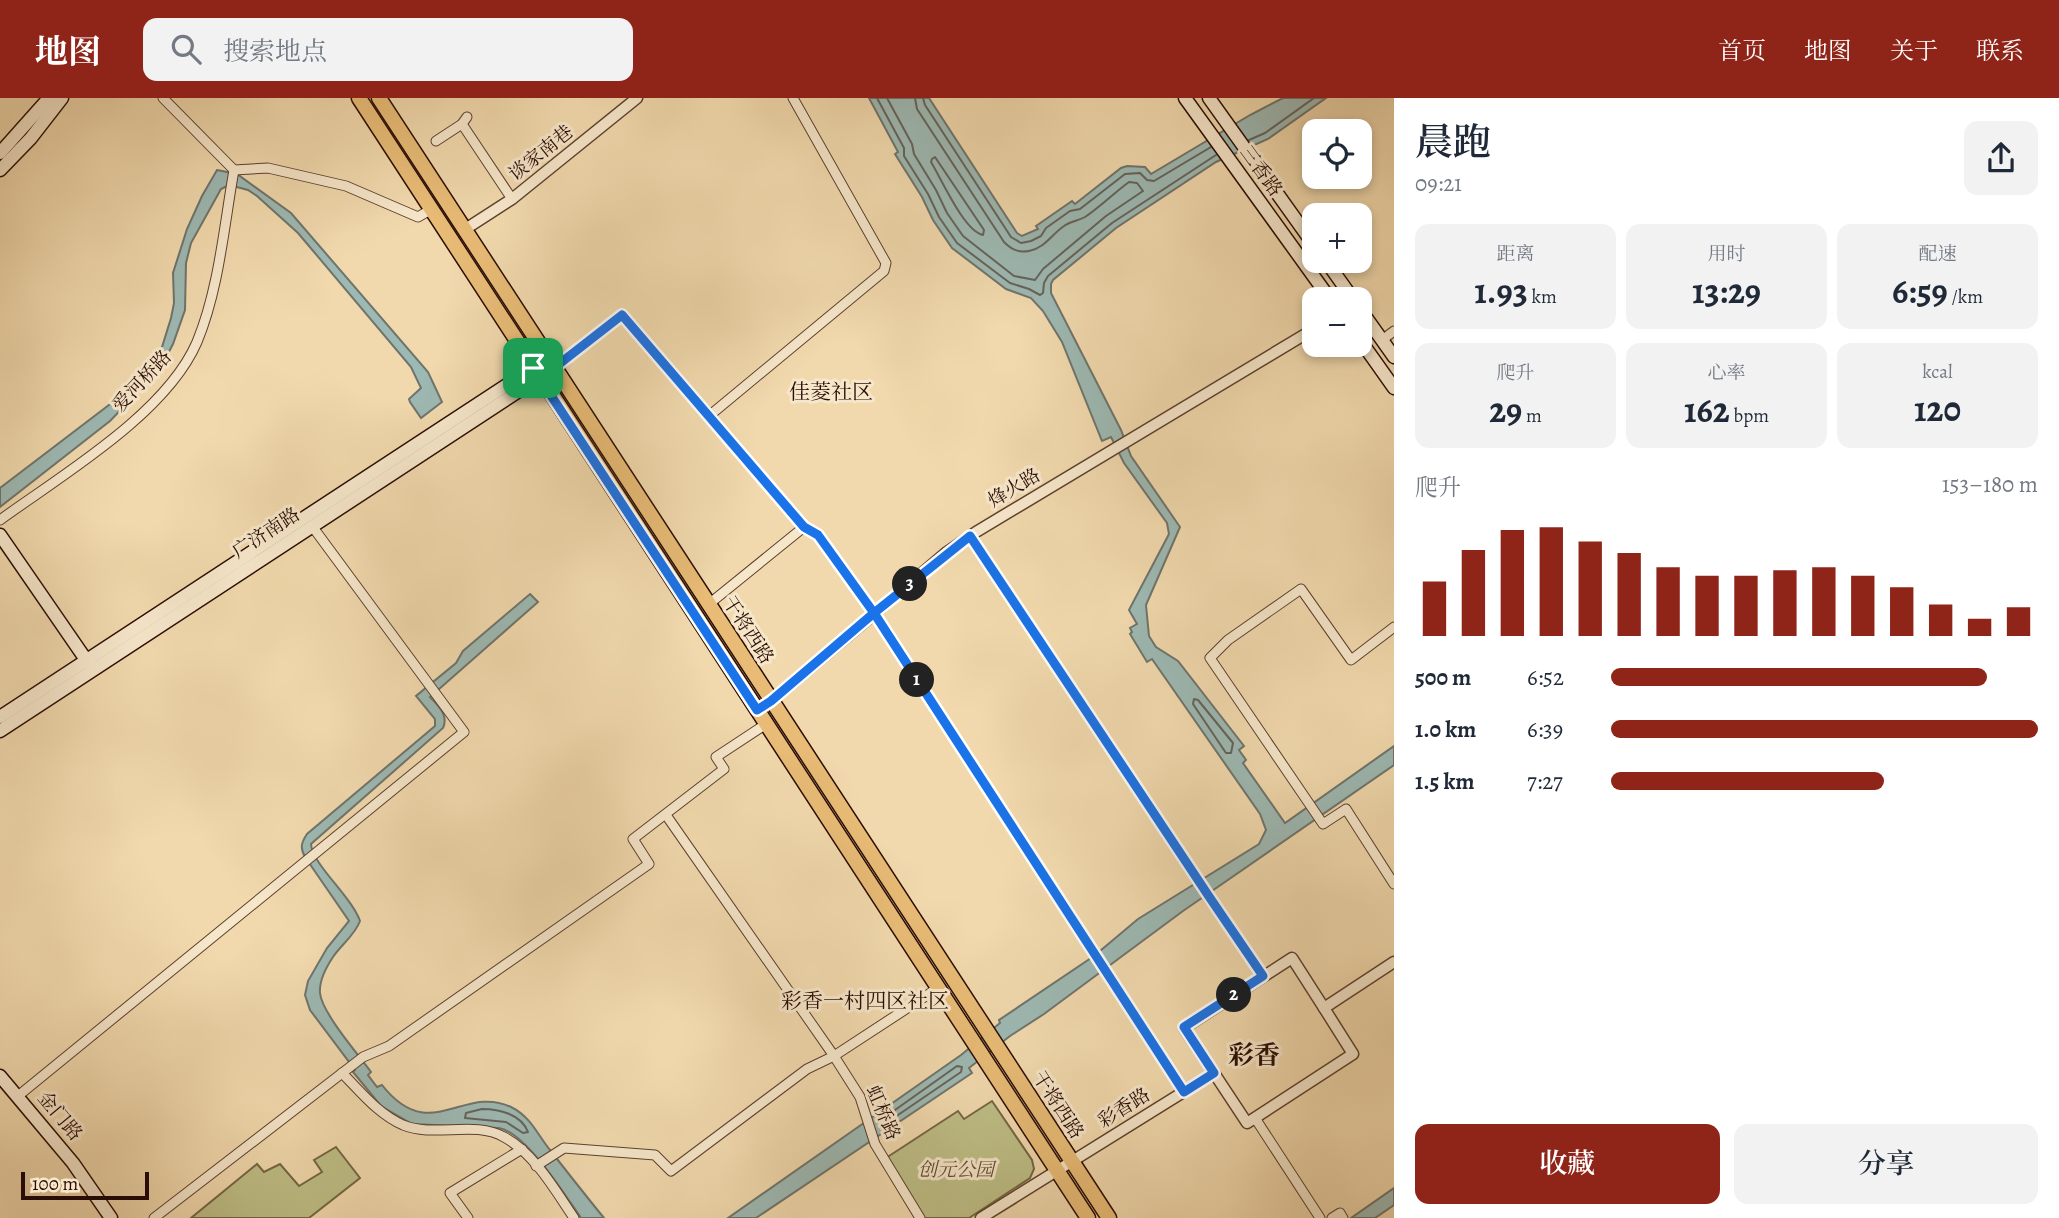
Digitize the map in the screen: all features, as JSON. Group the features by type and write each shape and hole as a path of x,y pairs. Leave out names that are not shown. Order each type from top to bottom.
{"main road":[{"path":"0,153 49,98"},
{"path":"0,170 31,138 62,98"},
{"name":"干将西路","path":"359,98 1088,1218"},
{"name":"干将西路","path":"379,98 1109,1218"},
{"name":"三香路","path":"1185,98 1321,287"},
{"name":"三香路","path":"1209,98 1302,227"},
{"path":"396,157 411,147"},
{"path":"1372,326 1394,357"},
{"path":"1372,357 1394,388"},
{"name":"广济南路","path":"0,731 90,665 551,363"},
{"name":"广济南路","path":"0,717 90,665 312,526 536,373"},
{"path":"0,535 90,665"},
{"name":"金门路","path":"0,1076 73,1163 104,1215"}],"street":[{"path":"163,98 234,171 268,168 346,186 418,217 430,210"},
{"name":"谈家南巷","path":"464,230 512,199 638,98"},
{"path":"709,416 884,271 886,263 793,98"},
{"path":"436,141 464,120 512,199"},
{"name":"爱河桥路","path":"0,520 122,430 155,400 177,375 194,348 203,326 234,171"},
{"path":"551,363 622,315 804,527 818,535 874,613 1184,1092"},
{"path":"1382,340 1394,331"},
{"name":"烽火路","path":"757,710 970,536 1302,336"},
{"path":"18,1096 464,732 312,526"},
{"path":"709,604 804,527"},
{"path":"970,536 1263,976"},
{"path":"1394,627 1351,660 1301,589 1228,640 1210,658 1323,824 1346,809 1394,884"},
{"path":"154,1218 363,1057 389,1046 649,863 633,839 724,769 716,757 766,724"},
{"name":"虹桥路","path":"666,815 860,1097 875,1144 920,1218"},
{"path":"1292,958 1353,1054 1247,1123 1184,1027 1263,976 1292,958"},
{"path":"1324,1008 1394,962"},
{"path":"538,1165 564,1148 655,1155 671,1171 807,1069 834,1056 938,988"},
{"path":"342,1073 379,1111 404,1125 417,1129 480,1130 502,1135 538,1165 574,1218"},
{"name":"彩香路","path":"981,1218 1214,1073"},
{"path":"1255,1118 1320,1218"},
{"path":"468,1218 450,1193 522,1149"},
{"path":"1332,1218 1340,1213 1343,1218"}],"green space":[{"name":"创元公园","path":"992,1101 1032,1160 1034,1169 1030,1178 969,1218 923,1218 886,1158 958,1111 964,1119"},
{"path":"336,1147 360,1178 309,1218 191,1218 257,1164 264,1172 280,1164 299,1186 322,1172 314,1160"}],"water":[{"path":"869,98 929,98 1017,233 1022,236 1038,229 1036,226 1072,201 1075,204 1121,168 1145,167 1151,174 1283,98 1326,98 1268,139 1216,162 1116,228 1053,280 1051,293 1121,430 1131,456 1180,527 1146,605 1149,636 1156,647 1178,661 1244,746 1239,750 1246,760 1243,763 1285,823 1394,746 1394,765 1183,911 1010,1036 969,1068 972,1073 756,1218 728,1218 961,1055 1000,1023 999,1020 1094,956 1138,919 1259,844 1266,830 1260,814 1152,659 1147,662 1130,634 1130,628 1137,624 1129,610 1169,534 1167,523 1124,463 1111,437 1102,441 1062,342 1043,311 1031,298 1006,289 952,248 895,154 898,152"},
{"path":"217,170 237,174 291,213 428,372 442,402 421,418 409,399 421,388 411,367 298,233 257,196 248,190 229,185 221,189 191,243 186,263 185,310 173,344 160,369 110,421 0,507 0,488 122,395 151,367 162,347 171,318 174,303 173,273 187,229"},
{"path":"530,594 538,602 430,697 444,715 443,728 311,844 318,861 360,921 328,965 320,993 327,1011 371,1072 368,1075 377,1087 382,1085 399,1103 416,1111 431,1113 477,1102 494,1102 518,1111 529,1121 604,1218 581,1218 544,1166 510,1132 499,1128 412,1124 381,1106 353,1072 355,1070 310,1010 305,995 308,981 327,948 349,921 305,857 302,843 305,837 435,726 435,719 416,696 456,663 463,651"},
{"path":"1394,1188 1394,1205 1375,1218 1351,1218"}],"district":[{"name":"佳菱社区","path":"831,392"},
{"name":"彩香一村四区社区","path":"865,1001"},
{"name":"彩香","path":"1254,1055"}],"route":[{"path":"533,368 548,358 554,368 622,315 804,527 818,535 874,613 970,536 1263,976 1184,1027 1214,1073 1184,1092 874,613 757,710 533,368"}]}
